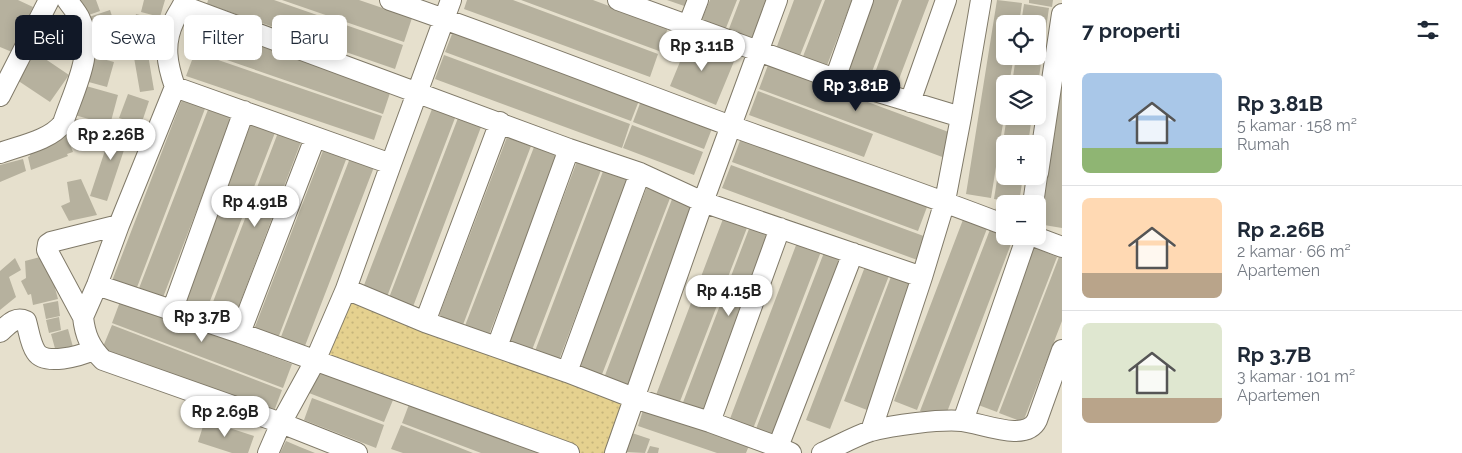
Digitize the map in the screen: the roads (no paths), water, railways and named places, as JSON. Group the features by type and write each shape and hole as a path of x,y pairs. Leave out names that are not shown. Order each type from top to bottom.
{"street":[{"path":"0,96 49,0"},
{"path":"0,153 50,135 58,130 63,123 86,54 86,36 80,19 67,0"},
{"path":"390,0 448,9 731,126 996,222"},
{"path":"618,0 835,79 961,117"},
{"path":"688,26 698,0"},
{"path":"615,453 703,202 777,0"},
{"path":"835,79 863,0"},
{"path":"910,102 946,0"},
{"path":"871,431 945,202 981,0"},
{"path":"83,317 175,87 167,66 167,46 174,22 184,3 569,149 640,173 703,202 922,277"},
{"path":"268,453 280,423 315,361 346,289 448,9"},
{"path":"1043,135 1062,14"},
{"path":"175,87 391,164"},
{"path":"172,311 244,111"},
{"path":"425,322 500,122"},
{"path":"240,333 315,138"},
{"path":"497,347 569,149"},
{"path":"567,372 640,173"},
{"path":"119,225 51,242 47,246 48,253 83,317 84,329 93,350 103,360 280,423 349,452"},
{"path":"710,422 780,228"},
{"path":"1046,241 1062,247"},
{"path":"963,422 1024,245"},
{"path":"346,289 425,322 567,372 634,398 710,422 785,450 853,253"},
{"path":"97,285 240,333 569,453"},
{"path":"0,332 18,318 23,319 26,321 35,351 46,359 75,356 93,350"},
{"path":"822,453 871,431 921,423 963,422 989,428 1029,429 1037,420 1062,350"}]}
